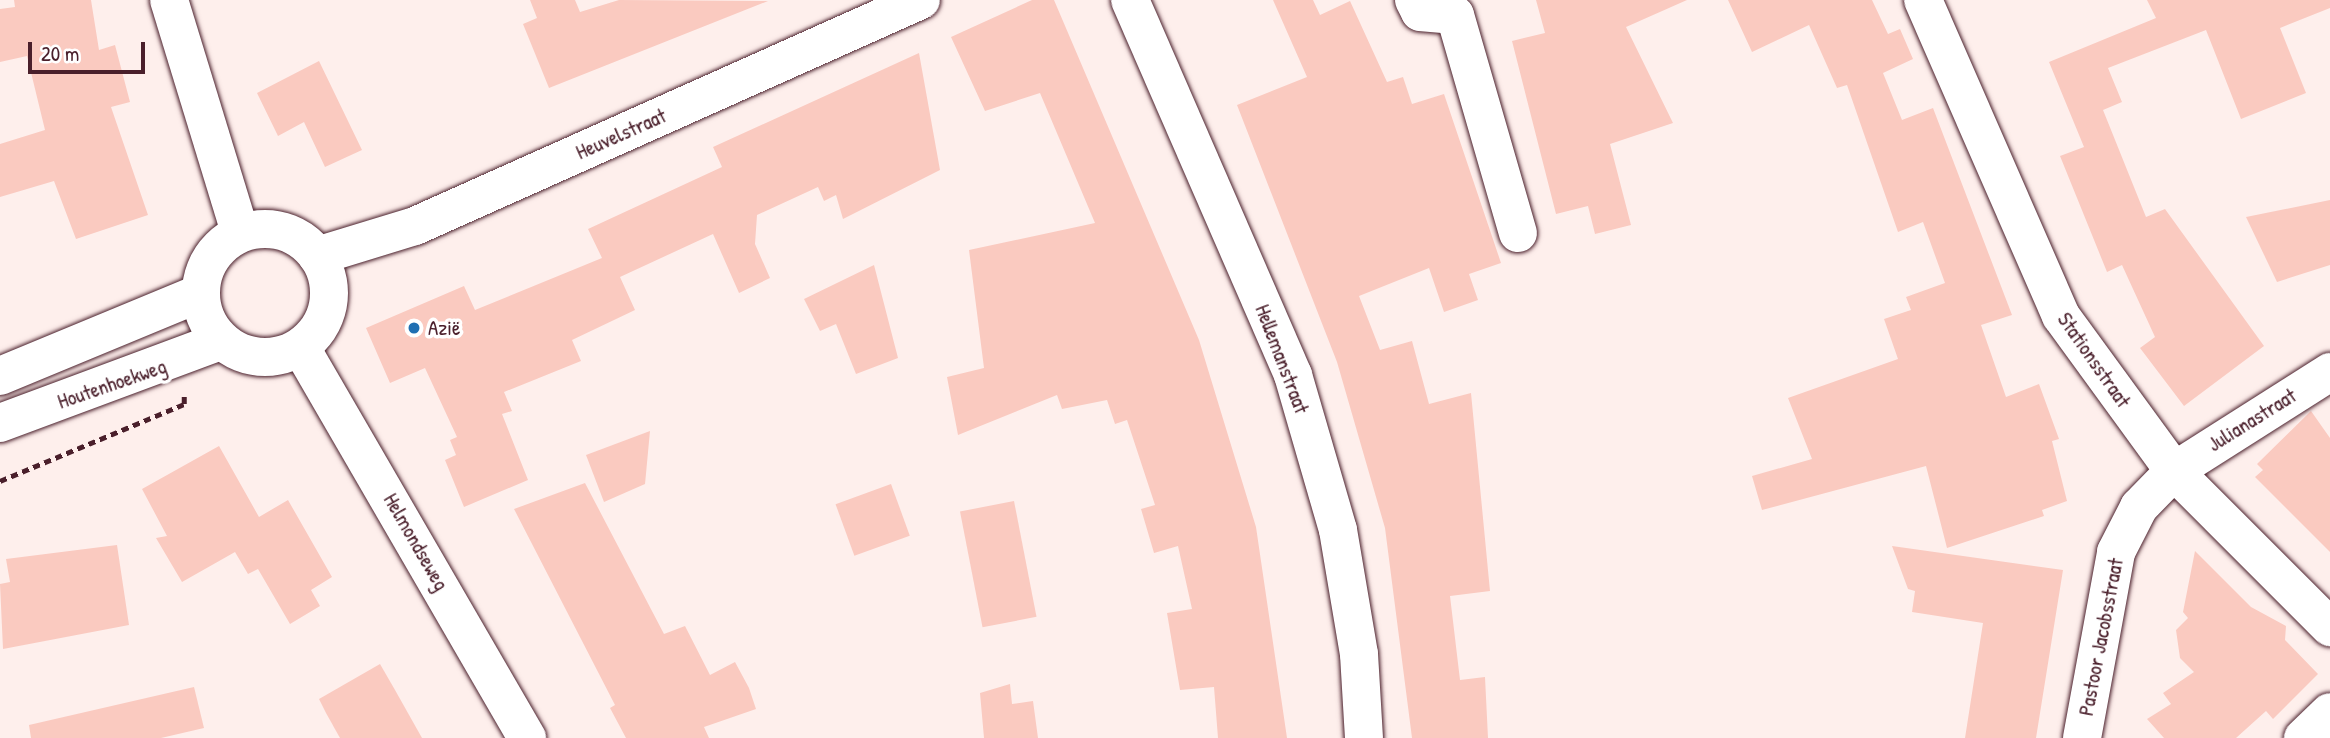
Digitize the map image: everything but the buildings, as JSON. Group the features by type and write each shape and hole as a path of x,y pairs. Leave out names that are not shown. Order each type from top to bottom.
{"street":[{"path":"169,0 240,232"},
{"name":"Heuvelstraat","path":"317,256 415,226 921,0"},
{"name":"Hellemanstraat","path":"1130,0 1293,375 1338,530 1360,654 1364,738"},
{"path":"1414,0 1420,12 1455,15 1518,233"},
{"name":"Stationsstraat","path":"1923,0 2061,316 2174,471 2330,627"},
{"path":"273,227 304,239 317,256 331,293 324,322 301,348 277,357 247,355 221,341 206,319 200,293 213,254 240,232 273,227"},
{"path":"0,376 200,293"},
{"name":"Houtenhoekweg","path":"0,423 221,341"},
{"name":"Helmondseweg","path":"301,348 527,738"},
{"name":"Julianastraat","path":"2174,471 2330,372"},
{"name":"Pastoor Jacobsstraat","path":"2082,738 2116,552 2139,507 2174,471"},
{"path":"2303,738 2330,712"}],"path":[{"path":"0,481 184,404 184,389"}],"place":[{"name":"Azië","path":"414,328"}]}
